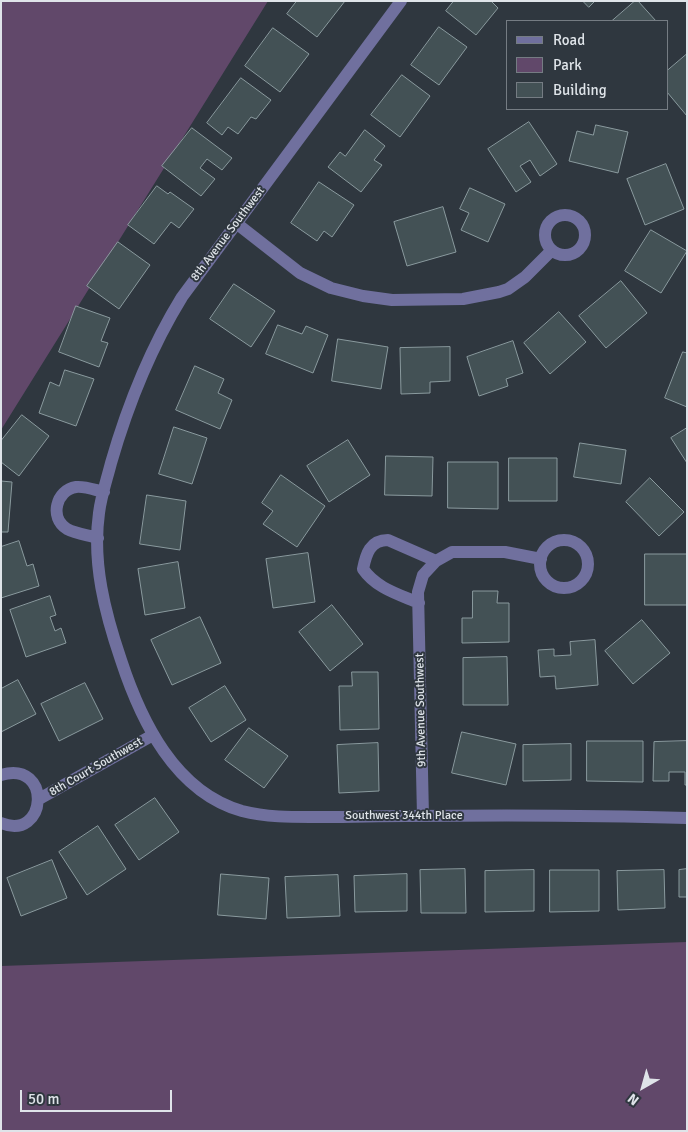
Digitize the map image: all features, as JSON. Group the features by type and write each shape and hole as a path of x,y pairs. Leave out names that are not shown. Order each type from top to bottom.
{"street":[{"name":"8th Avenue Southwest","path":"153,735 127,680 109,624 99,568 98,512 118,440 162,328 182,296 400,1"},
{"path":"236,223 300,273 331,288 363,296 392,300 462,299 499,292 518,283 552,250"},
{"path":"98,538 67,529 57,516 56,508 58,500 69,489 85,487 104,492"},
{"path":"419,604 380,586 370,579 363,569 366,556 379,540 388,540 436,561 452,552 505,552 541,559"},
{"name":"9th Avenue Southwest","path":"424,816 418,592 423,575 436,561"},
{"name":"8th Court Southwest","path":"39,800 153,735"},
{"name":"Southwest 344th Place","path":"153,735 166,755 199,788 221,803 260,815 285,817 687,818"},
{"name":"8th Court Southwest","path":"1,775 9,773 27,777 38,790 39,800 34,816 28,821 20,825 11,826 1,823"}],"green space":[{"path":"1,1 268,1 1,430"},
{"path":"687,942 687,1131 1,1131 1,966"}],"building":[{"path":"297,1 345,1 317,37 287,14"},
{"path":"454,1 491,1 498,8 476,35 446,11"},
{"path":"583,1 595,1 589,7"},
{"path":"635,1 638,1 655,20 613,20"},
{"path":"439,27 467,47 439,85 411,65"},
{"path":"273,28 309,54 280,92 245,66"},
{"path":"687,54 687,116 668,93 668,70"},
{"path":"402,75 430,96 400,137 371,115"},
{"path":"241,78 271,100 256,119 251,117 238,134 228,127 222,135 207,123"},
{"path":"529,122 557,164 540,176 530,160 520,166 531,182 516,192 488,149"},
{"path":"596,125 628,132 618,173 569,161 577,131 593,135"},
{"path":"192,128 232,158 222,170 207,159 200,168 215,179 201,196 162,166"},
{"path":"365,130 385,146 374,160 382,165 361,192 328,167 340,152 345,156"},
{"path":"666,164 684,209 645,225 627,179"},
{"path":"319,182 354,205 332,237 324,231 317,241 291,223"},
{"path":"157,186 168,194 170,192 194,209 179,228 171,222 154,244 128,225"},
{"path":"470,188 505,204 488,242 461,230 469,213 460,209"},
{"path":"443,207 456,252 407,266 394,222"},
{"path":"651,230 687,251 661,293 625,271"},
{"path":"118,242 150,265 119,309 87,286"},
{"path":"621,281 647,313 606,348 579,316"},
{"path":"234,284 275,311 251,347 210,319"},
{"path":"76,306 110,318 101,341 108,343 99,367 59,352"},
{"path":"559,312 586,342 550,374 524,343"},
{"path":"278,325 302,334 306,326 328,335 313,373 266,354"},
{"path":"338,339 388,347 381,389 332,381"},
{"path":"513,341 523,373 506,379 508,386 479,396 467,357"},
{"path":"450,347 450,381 430,382 430,393 401,394 400,348"},
{"path":"683,352 687,353 687,407 665,398"},
{"path":"195,366 224,379 218,393 232,400 220,429 176,410"},
{"path":"65,370 94,379 76,426 39,413 50,382 59,386"},
{"path":"22,415 49,436 19,476 1,462 1,441"},
{"path":"174,427 207,438 192,484 159,474"},
{"path":"687,428 687,463 671,438"},
{"path":"348,440 370,475 329,502 307,466"},
{"path":"580,443 626,450 621,484 574,477"},
{"path":"386,456 433,457 432,496 385,495"},
{"path":"509,458 557,458 557,501 509,501"},
{"path":"448,462 498,462 498,509 448,508"},
{"path":"281,475 325,506 297,547 263,524 273,511 262,503"},
{"path":"650,478 684,512 659,536 626,502"},
{"path":"1,481 12,482 8,532 1,532"},
{"path":"147,495 186,501 180,550 140,544"},
{"path":"19,541 27,566 33,564 39,586 1,598 1,547"},
{"path":"308,553 315,602 273,608 266,559"},
{"path":"645,554 687,554 687,605 645,605"},
{"path":"178,562 185,608 145,615 138,569"},
{"path":"473,591 498,591 497,603 509,603 509,642 462,643 462,618 472,618"},
{"path":"50,596 56,615 50,617 55,631 61,628 66,643 26,657 10,610"},
{"path":"332,605 363,644 330,671 299,632"},
{"path":"200,617 221,663 172,685 151,640"},
{"path":"642,620 670,653 633,684 605,651"},
{"path":"595,640 598,685 556,689 555,676 540,677 538,650 554,649 554,656 571,655 570,642"},
{"path":"507,657 508,705 463,705 463,658"},
{"path":"352,672 378,672 379,729 340,730 339,686 352,686"},
{"path":"18,680 36,714 1,732 1,689"},
{"path":"85,683 103,719 59,741 41,704"},
{"path":"225,686 246,720 211,742 189,708"},
{"path":"249,728 288,756 264,788 225,760"},
{"path":"462,732 516,744 506,785 452,773"},
{"path":"587,741 643,741 643,782 587,781"},
{"path":"687,741 687,785 685,785 685,772 669,772 669,781 653,781 654,742"},
{"path":"378,743 379,791 339,793 337,745"},
{"path":"571,744 571,780 523,781 523,745"},
{"path":"155,798 179,832 139,860 115,825"},
{"path":"98,826 126,869 87,895 59,852"},
{"path":"52,860 67,898 21,916 7,878"},
{"path":"465,869 466,913 421,913 420,870"},
{"path":"687,869 687,897 679,897 679,870"},
{"path":"534,870 534,911 485,912 485,871"},
{"path":"550,870 599,870 599,911 550,912"},
{"path":"664,870 665,908 618,910 617,871"},
{"path":"221,874 269,878 266,919 218,915"},
{"path":"407,874 407,911 355,912 354,876"},
{"path":"338,875 340,916 287,918 285,877"}]}
